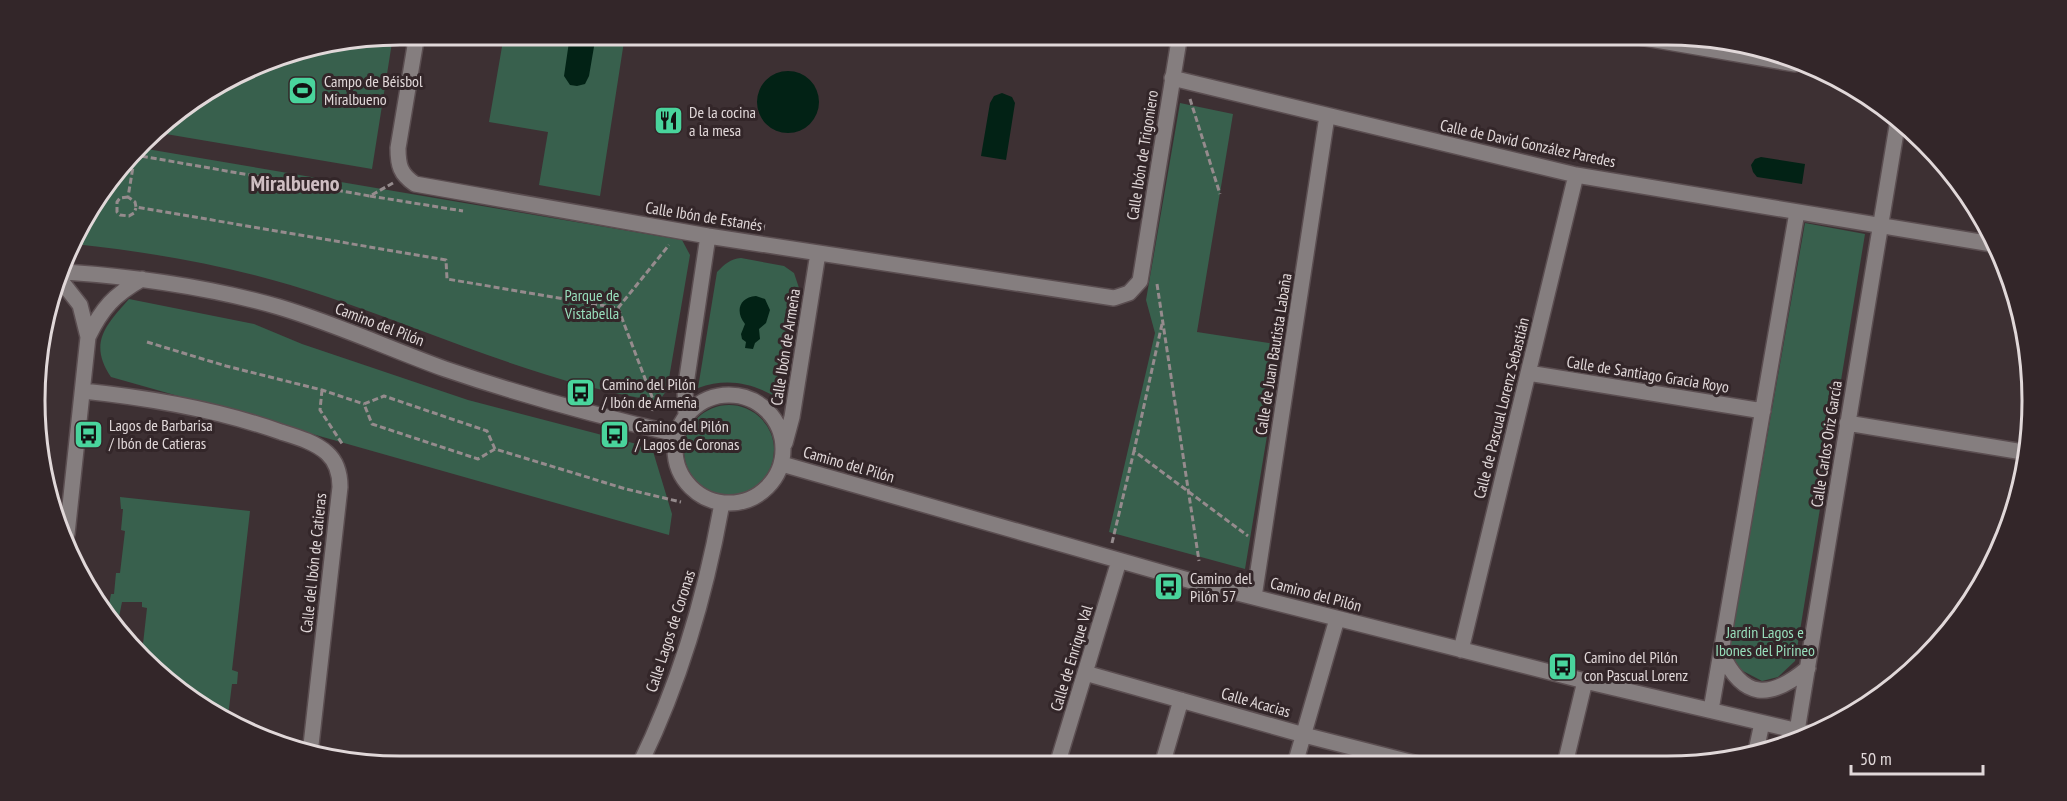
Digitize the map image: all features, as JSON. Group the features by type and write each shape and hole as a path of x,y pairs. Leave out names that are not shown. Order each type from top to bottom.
{"street":[{"path":"404,177 398,164 398,148 415,45"},
{"name":"Calle Ibón de Trigoniero","path":"1140,281 1178,45"},
{"path":"1692,46 1763,58"},
{"name":"Calle de David González Paredes","path":"1172,78 1576,175 1985,243"},
{"name":"Calle de Juan Bautista Labaña","path":"1254,597 1327,116"},
{"path":"1880,225 1896,129"},
{"name":"Calle de Pascual Lorenz Sebastián","path":"1461,650 1576,175"},
{"name":"Calle Ibón de Estanés","path":"404,177 415,184 428,187 708,236 1114,298 1129,293 1140,281"},
{"path":"1711,710 1797,212"},
{"name":"Calle Carlos Oriz García","path":"1804,728 1808,668 1880,225"},
{"path":"686,415 685,391 708,236"},
{"name":"Calle Ibón de Armeña","path":"784,446 792,417 818,253"},
{"name":"Camino del Pilón","path":"69,272 142,279 202,288 280,307 483,381 676,434"},
{"path":"88,337 104,308 126,288 142,279"},
{"path":"64,285 80,305 88,337 68,526"},
{"name":"Calle de Santiago Gracia Royo","path":"1528,373 1762,411"},
{"path":"83,391 194,406 242,419 305,440 321,448 333,459"},
{"path":"729,394 746,396 760,404 772,415 781,430 784,446 782,464 776,478 759,494 737,503 722,503 704,497 689,486 679,470 674,452 676,434 686,415 698,404 713,396 729,394"},
{"path":"1847,423 2018,451"},
{"name":"Calle del Ibón de Catieras","path":"311,745 340,487 339,472 333,459"},
{"name":"Camino del Pilón","path":"782,464 1114,559 1337,619 1585,681 1798,731"},
{"name":"Calle Lagos de Coronas","path":"644,756 662,716 683,658 709,568 722,503"},
{"name":"Calle de Enrique Val","path":"1060,756 1085,673 1114,559"},
{"path":"1297,756 1337,619"},
{"path":"1721,652 1733,676 1753,688 1775,689 1794,680 1808,668"},
{"name":"Calle Acacias","path":"1085,673 1387,756"},
{"path":"1566,756 1585,681"},
{"path":"1164,756 1180,700"},
{"path":"1757,744 1762,723"}],"path":[{"path":"1185,103 1187,92 1220,194"},
{"path":"142,156 474,213"},
{"path":"128,197 133,166"},
{"path":"370,196 404,177"},
{"path":"128,197 135,202 136,207 134,213 129,216 120,215 117,212 117,202 120,198 128,197"},
{"path":"136,207 446,260 447,279 618,308"},
{"path":"618,308 670,244 658,242"},
{"path":"1157,282 1198,561"},
{"path":"618,308 654,402 648,428"},
{"path":"1114,559 1134,451 1163,322"},
{"path":"147,342 226,366 322,390 364,404 384,396 487,431 495,449"},
{"path":"322,390 320,410 342,442 345,452 333,459"},
{"path":"364,404 372,424 478,459 495,449 626,489 681,502"},
{"path":"1134,451 1262,545"}],"green space":[{"name":"Campo de Béisbol Miralbueno","path":"392,45 372,169 165,134 203,105 264,72 331,52"},
{"path":"502,45 623,45 600,196 539,185 548,132 489,122"},
{"path":"1180,103 1233,114 1197,332 1282,345 1245,569 1109,532 1155,333 1146,300"},
{"name":"Parque de Vistabella","path":"149,149 682,240 690,255 667,390 659,401 575,383 533,371 328,297 266,278 203,263 81,245 118,184"},
{"name":"Jardin Lagos e Ibones del Pirineo","path":"1805,223 1865,234 1795,661 1778,677 1762,681 1741,670 1729,652"},
{"path":"741,258 784,266 794,273 799,288 781,400 761,389 730,382 698,388 717,272 728,262"},
{"path":"129,299 254,324 302,344 468,400 652,448 672,514 669,535 111,377 101,354 103,335 113,317"},
{"path":"729,405 746,409 761,418 770,433 774,450 770,467 761,482 746,491 729,495 712,491 697,482 688,467 684,450 688,433 697,418 712,409"},
{"path":"120,497 250,511 232,670 238,672 237,684 232,684 229,711 184,683 143,645 147,608 142,607 142,602 122,602 119,617 109,604 111,594 114,594 116,573 120,573 125,531 121,530 123,509 121,509"}],"shaded area":[{"path":"569,45 594,45 589,76 585,84 570,85 564,76"},
{"path":"788,71 805,76 810,80 814,85 819,102 814,119 810,124 805,128 788,133 771,128 766,124 762,119 757,102 762,85 766,80 771,76"},
{"path":"1002,93 1012,97 1015,103 1006,160 981,156 990,103 994,96"},
{"path":"1761,157 1805,164 1802,184 1757,177 1751,165 1755,159"},
{"path":"756,296 765,299 770,310 766,323 759,329 760,339 755,343 753,349 745,348 746,342 742,339 741,334 745,324 740,315 740,306 746,299"}],"place":[{"name":"Campo de Béisbol Miralbueno","path":"303,90"},
{"name":"De la cocina a la mesa","path":"668,121"},
{"name":"Camino del Pilón / Ibón de Armeña","path":"581,393"},
{"name":"Lagos de Barbarisa / Ibón de Catieras","path":"88,434"},
{"name":"Camino del Pilón / Lagos de Coronas","path":"614,435"},
{"name":"Camino del Pilón 57","path":"1169,587"},
{"name":"Camino del Pilón con Pascual Lorenz","path":"1563,666"}],"district":[{"name":"Miralbueno","path":"295,183"}]}
